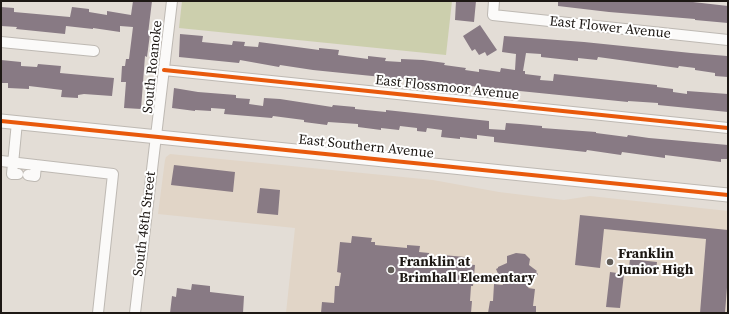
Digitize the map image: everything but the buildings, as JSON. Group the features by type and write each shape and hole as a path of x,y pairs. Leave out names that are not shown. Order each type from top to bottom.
{"main road":[{"name":"East Southern Avenue","path":"1,121 728,195"}],"street":[{"name":"South Roanoke","path":"156,136 172,1"},
{"name":"East Flower Avenue","path":"494,1 493,15 728,40"},
{"path":"1,42 94,51"},
{"name":"East Flossmoor Avenue","path":"164,70 728,128"},
{"path":"17,122 12,174 18,174"},
{"name":"South 48th Street","path":"135,313 156,136"},
{"path":"1,161 113,174 98,313"},
{"path":"28,175 35,176 36,165"}],"shaded area":[{"path":"170,154 433,180 499,192 564,200 590,196 728,211 728,313 286,313 295,228 158,214 165,160"}],"green space":[{"path":"182,1 452,1 446,55 179,28"}],"cycle path":[{"path":"164,70 728,128"},
{"path":"1,121 728,195"}],"place":[{"name":"Franklin Junior High","path":"610,262"},
{"name":"Franklin at Brimhall Elementary","path":"391,270"}]}
